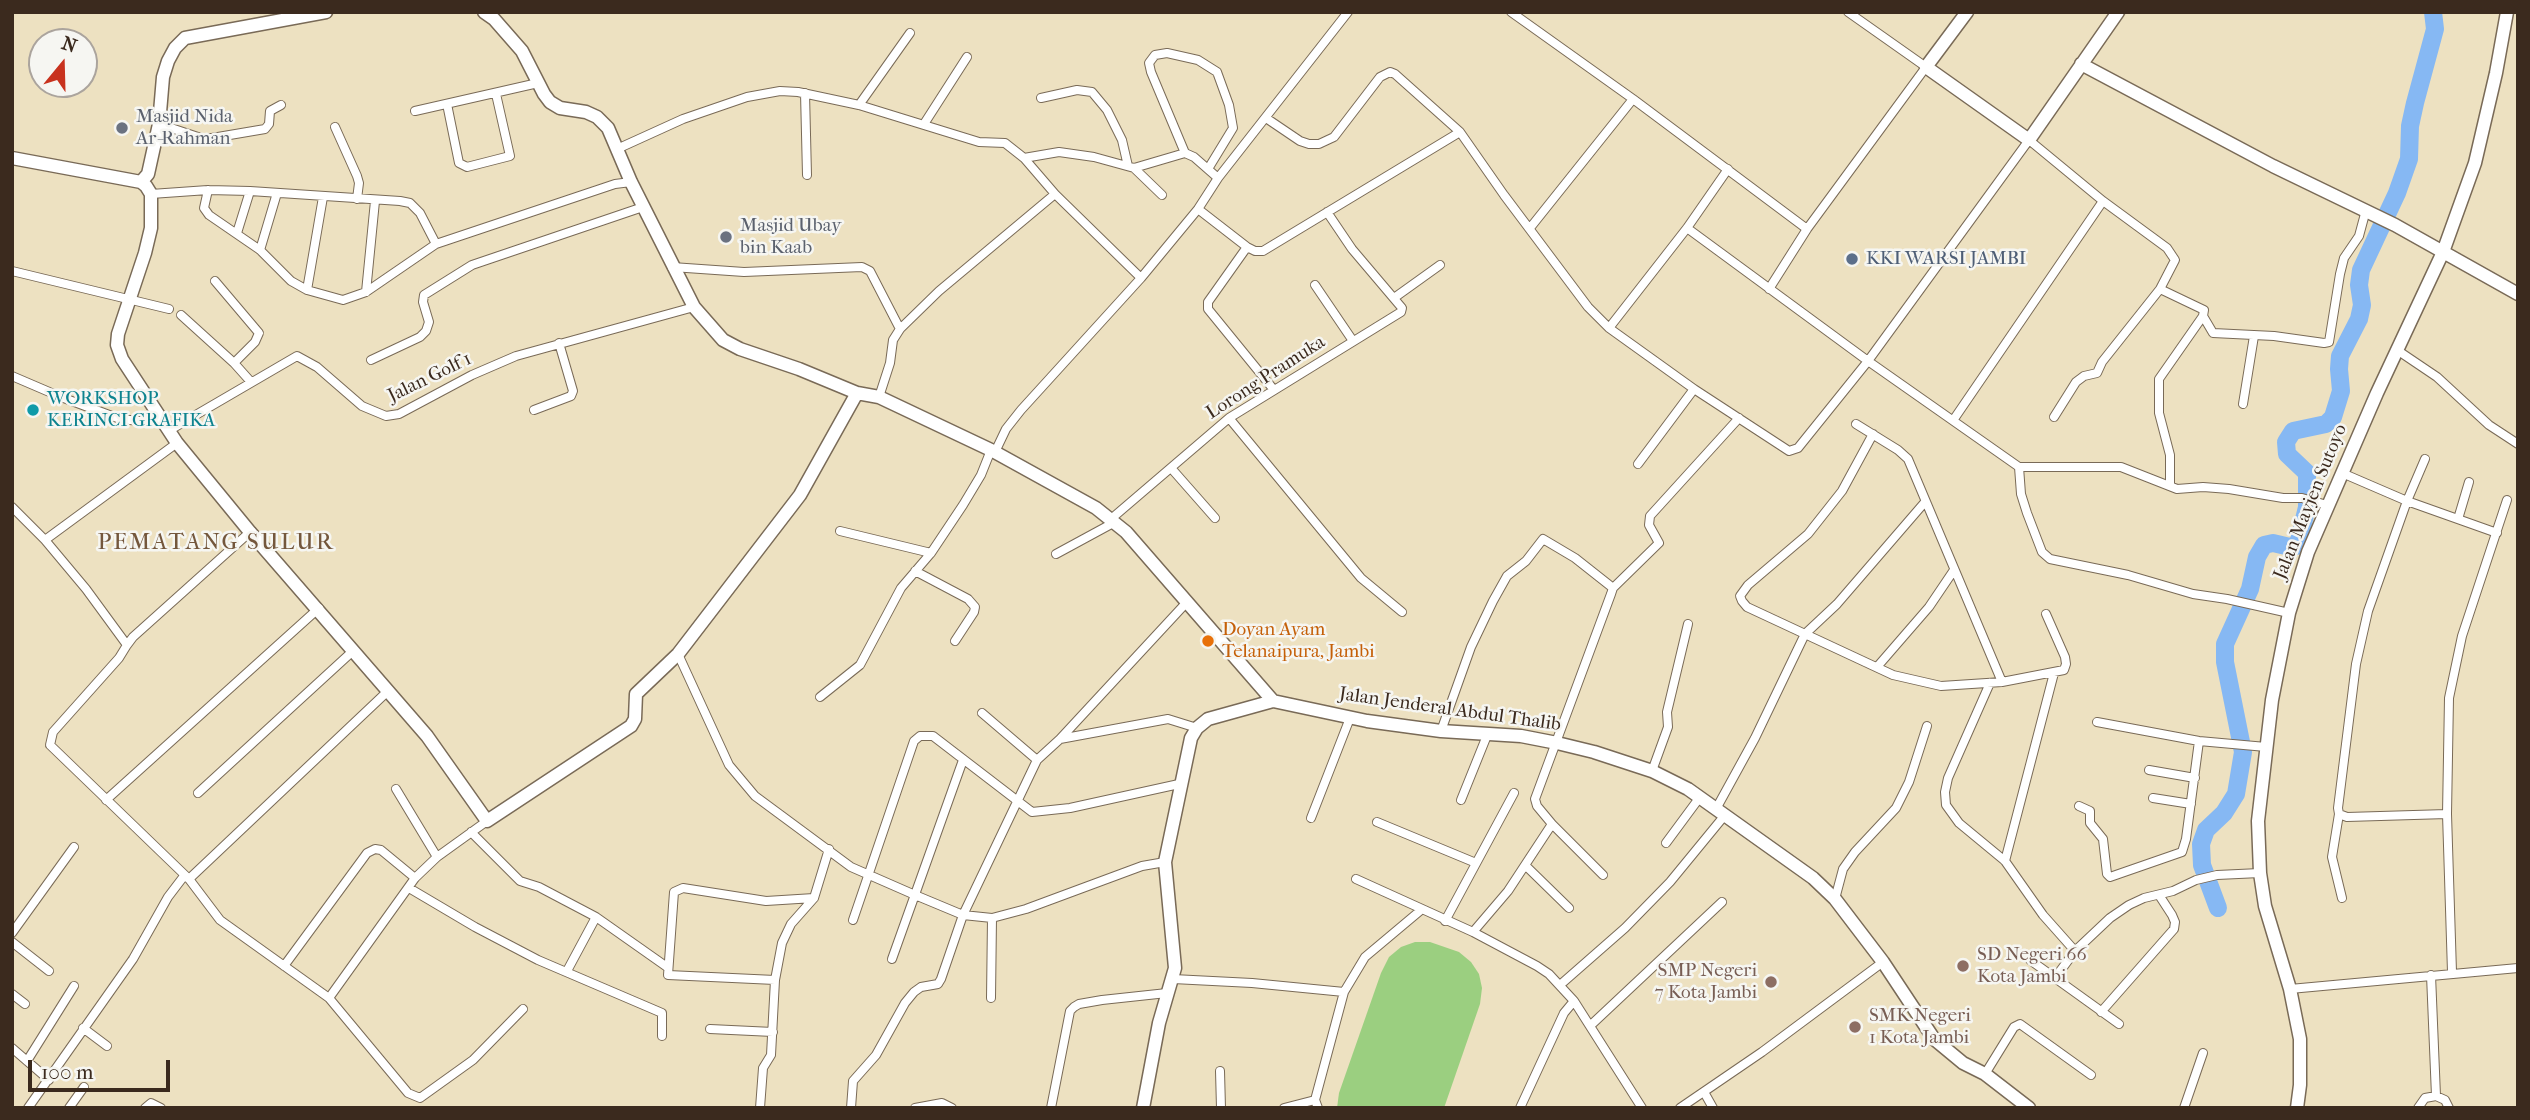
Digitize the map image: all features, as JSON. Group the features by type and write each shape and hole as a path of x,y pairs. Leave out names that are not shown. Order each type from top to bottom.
{"street":[{"path":"141,182 148,174 159,124 163,77 175,48 185,38 326,12"},
{"path":"484,12 494,19 523,51 550,102 561,108 586,112 597,117 608,128 672,267 694,307 723,340 740,349 857,393 879,397 993,451 1096,508 1113,520 1273,701 1208,719 1197,728 1191,738 1165,862 1175,968 1159,1023 1143,1108"},
{"path":"820,697 860,665 901,588 931,553 981,475 1006,429 1198,209 1218,178 1348,12"},
{"path":"1511,12 1807,229"},
{"path":"1848,12 2029,140 2103,201 2167,248 2172,255 2175,263 2160,289 2117,346 2107,354 2097,373 2084,376 2076,382 2054,418"},
{"path":"1769,289 1807,229 1967,12"},
{"path":"1266,118 1300,141 1319,144 1334,137 1381,77 1390,72 1460,132 1588,307 1609,328 1783,449 1794,451 1868,361 2029,140 2118,12"},
{"name":"Jalan Mayjen Sutoyo","path":"2297,1108 2301,1061 2290,989 2265,906 2260,873 2259,746 2272,700 2289,613 2308,552 2326,505 2443,252 2474,163 2496,73 2507,12"},
{"path":"859,105 910,33"},
{"path":"1185,153 1149,63 1155,55 1167,52 1198,60 1217,72 1229,105 1233,128 1208,169"},
{"path":"923,124 967,57"},
{"path":"2081,64 2273,166 2395,225 2518,294"},
{"path":"415,111 538,83"},
{"path":"1041,98 1077,90 1092,92 1107,110 1122,140 1131,167"},
{"path":"617,149 683,119 747,97 780,91 805,93 859,105 979,142 1005,143 1024,158 1055,194 1140,278"},
{"path":"805,93 807,175"},
{"path":"447,104 459,163 467,167 510,156 496,94"},
{"path":"1530,228 1633,99"},
{"path":"159,124 201,138 212,138 265,129 269,124 270,111 281,105"},
{"path":"335,127 357,176 357,199"},
{"path":"1198,209 1247,247 1255,251 1271,248 1460,132"},
{"path":"1024,158 1059,152 1094,157 1131,167 1163,195"},
{"path":"1131,167 1185,153 1195,157 1218,178"},
{"path":"12,158 141,182 151,194 151,228 118,334 117,345 122,359 177,443 427,736 487,821"},
{"path":"1609,328 1687,228 1728,169"},
{"path":"208,190 204,208 209,215 260,250 291,281 307,290 343,300 366,292 436,244 615,184 631,182"},
{"path":"151,194 208,190 250,191 410,203 420,213 436,244"},
{"path":"237,233 250,191"},
{"path":"260,250 277,193"},
{"path":"879,397 890,363 893,340 900,329 939,291 1055,194"},
{"path":"307,290 323,197"},
{"path":"366,292 375,201"},
{"path":"1954,419 2103,201"},
{"path":"370,360 420,337 429,322 423,302 425,295 471,265 643,207"},
{"path":"1327,212 1352,249 1394,298 1440,265"},
{"path":"2203,316 2213,333 2329,342 2344,258 2359,236 2370,212"},
{"path":"1687,228 1868,361 2019,467 2121,467 2177,489 2203,487 2306,499 2326,505"},
{"path":"1247,247 1208,302 1208,309 1274,390"},
{"path":"672,267 744,272 862,267 870,271 900,329"},
{"path":"12,271 169,309"},
{"path":"215,281 258,333 255,342 234,363"},
{"path":"1315,285 1353,341"},
{"path":"2160,289 2204,310 2203,316 2160,379 2159,413 2170,455 2170,486"},
{"name":"Lorong Pramuka","path":"1056,554 1113,520 1229,418 1401,313 1402,308 1394,298"},
{"name":"Jalan Golf 1","path":"166,425 251,383 297,356 307,359 362,406 386,416 399,414 493,365 559,343 694,307"},
{"path":"181,315 234,363 251,383"},
{"path":"2243,404 2254,336"},
{"path":"534,410 571,396 573,391 559,343"},
{"path":"2397,350 2437,377 2489,425 2518,444"},
{"path":"12,376 120,418 166,425"},
{"path":"1639,464 1694,389"},
{"path":"329,998 415,878 437,857 631,726 635,719 636,694 678,654 800,495 857,393"},
{"path":"1229,418 1346,561 1380,596 1402,612"},
{"path":"1603,875 1552,824 1537,806 1535,799 1614,588 1657,547 1658,538 1648,520 1740,418"},
{"path":"1856,424 1908,459 2002,682"},
{"path":"1873,434 1842,491 1808,534 1748,584 1740,596 1747,607 1893,675 1941,686 1990,684 2064,670 2066,664 2046,614"},
{"path":"45,540 177,443"},
{"path":"2342,898 2332,857 2361,639 2368,611 2407,501 2425,459"},
{"path":"2019,467 2021,494 2027,513 2042,552 2050,559 2128,575 2193,594 2289,613"},
{"path":"1171,468 1215,518"},
{"path":"2342,473 2407,501 2497,533"},
{"path":"2458,519 2469,482"},
{"path":"2452,972 2446,814 2449,698 2462,636 2507,500"},
{"path":"1560,985 1652,901 1721,812 1805,634 1837,604 1925,502"},
{"path":"12,507 45,540 86,589 127,645"},
{"path":"250,531 133,637 119,658 53,732 50,745 186,877 220,920 329,998 408,1093 420,1098 472,1060 523,1009"},
{"path":"840,531 931,553"},
{"path":"1440,731 1471,647 1493,601 1507,576 1525,561 1543,539 1575,558 1614,588"},
{"path":"1877,667 1929,607 1954,570"},
{"path":"915,571 968,599 975,607 955,641"},
{"path":"851,1108 853,1081 876,1055 905,1003 921,987 938,984 941,979 963,915 1037,760 1060,739 1187,602"},
{"path":"106,800 319,608"},
{"path":"1652,771 1668,727 1667,712 1688,624"},
{"path":"198,793 354,650"},
{"path":"678,654 729,765 755,796 851,867 868,875 963,915 992,918 1026,909 1142,866 1165,862"},
{"path":"2005,861 2054,673"},
{"path":"1990,684 1948,778 1944,792 1946,805 1951,814 2005,861 2043,915 2075,951"},
{"path":"28,1108 133,959 164,903 186,877 389,690"},
{"name":"Jalan Jenderal Abdul Thalib","path":"1273,701 1350,718 1440,731 1521,736 1594,752 1652,771 1700,797 1813,878 1835,899 1883,962 1934,1039 1962,1063 1985,1074 2029,1108"},
{"path":"982,713 1037,760"},
{"path":"1311,818 1350,718"},
{"path":"1060,739 1168,719 1197,728"},
{"path":"2097,722 2199,741 2259,746"},
{"path":"1835,899 1843,869 1854,852 1896,808 1909,782 1927,726"},
{"path":"1461,800 1488,733"},
{"path":"853,920 916,739 925,735 933,736 1032,812 1070,808 1180,784"},
{"path":"2079,806 2091,812 2090,823 2103,839 2107,874 2112,877 2182,852 2199,741"},
{"path":"892,959 963,760"},
{"path":"2149,770 2195,778"},
{"path":"397,789 437,857"},
{"path":"1445,921 1514,793"},
{"path":"1665,843 1700,797"},
{"path":"2153,799 2191,804"},
{"path":"2339,814 2347,817 2446,814"},
{"path":"1377,821 1476,863"},
{"path":"1472,932 1526,866 1552,824"},
{"path":"471,832 520,881 539,887 596,918 667,967"},
{"path":"12,933 74,847"},
{"path":"760,1108 763,1068 771,1055 775,980 782,943 792,924 814,898 829,849"},
{"path":"284,966 367,853 381,850 415,878"},
{"path":"1526,866 1569,908"},
{"path":"2055,978 2075,951 2110,918 2129,905 2196,880 2217,875 2260,873"},
{"path":"1356,878 1472,932 1537,966 1574,1001 1642,1108"},
{"path":"409,888 538,960 662,1013 662,1035"},
{"path":"775,980 668,975 672,898 678,888 766,901 814,898"},
{"path":"2101,1012 2171,936 2175,922 2159,895"},
{"path":"1591,1025 1722,902"},
{"path":"1284,1108 1316,1104 1344,992 1365,957 1421,910"},
{"path":"567,971 596,918"},
{"path":"991,998 992,918"},
{"path":"12,942 49,971"},
{"path":"2030,960 2119,1024"},
{"path":"1680,1108 1883,962"},
{"path":"2290,989 2518,968"},
{"path":"2431,975 2436,1096"},
{"path":"1173,979 1344,992"},
{"path":"27,1061 74,986"},
{"path":"1051,1108 1070,1011 1074,1007 1102,1000 1167,993"},
{"path":"12,994 25,1004"},
{"path":"1520,1108 1564,1013 1574,1001"},
{"path":"1985,1074 2014,1027 2021,1024 2091,1075"},
{"path":"82,1028 107,1046"},
{"path":"710,1029 772,1032"},
{"path":"12,1048 49,1080"},
{"path":"2184,1108 2203,1053"},
{"path":"1220,1071 1221,1108"},
{"path":"69,1108 84,1087"},
{"path":"1703,1092 1713,1108"},
{"path":"2418,1108 2425,1098 2436,1096 2445,1100 2449,1108"},
{"path":"145,1108 151,1102 161,1108"},
{"path":"915,1108 942,1103 952,1108"}],"green space":[{"path":"1415,942 1430,942 1459,952 1471,962 1479,974 1482,988 1480,1004 1444,1108 1337,1108 1339,1093 1381,973 1389,957 1401,947"}],"waterway":[{"path":"2218,908 2202,865 2201,844 2206,830 2224,813 2236,794 2243,752 2225,662 2225,644 2250,589 2257,557 2264,545 2273,543 2290,547 2296,546 2299,540 2307,507 2307,473 2287,454 2286,442 2293,431 2326,424 2333,417 2341,391 2340,356 2359,319 2362,305 2359,285 2361,270 2397,193 2409,159 2410,126 2435,29 2433,12"}],"place":[{"name":"Masjid Nida Ar-Rahman","path":"122,128"},
{"name":"Masjid Ubay bin Kaab","path":"726,237"},
{"name":"KKI WARSI JAMBI","path":"1852,259"},
{"name":"WORKSHOP KERINCI GRAFIKA","path":"33,410"},
{"name":"Doyan Ayam Telanaipura, Jambi","path":"1208,641"},
{"name":"SD Negeri 66 Kota Jambi","path":"1963,966"},
{"name":"SMP Negeri 7 Kota Jambi","path":"1771,982"},
{"name":"SMK Negeri 1 Kota Jambi","path":"1855,1027"}],"district":[{"name":"PEMATANG SULUR","path":"216,543"}]}
